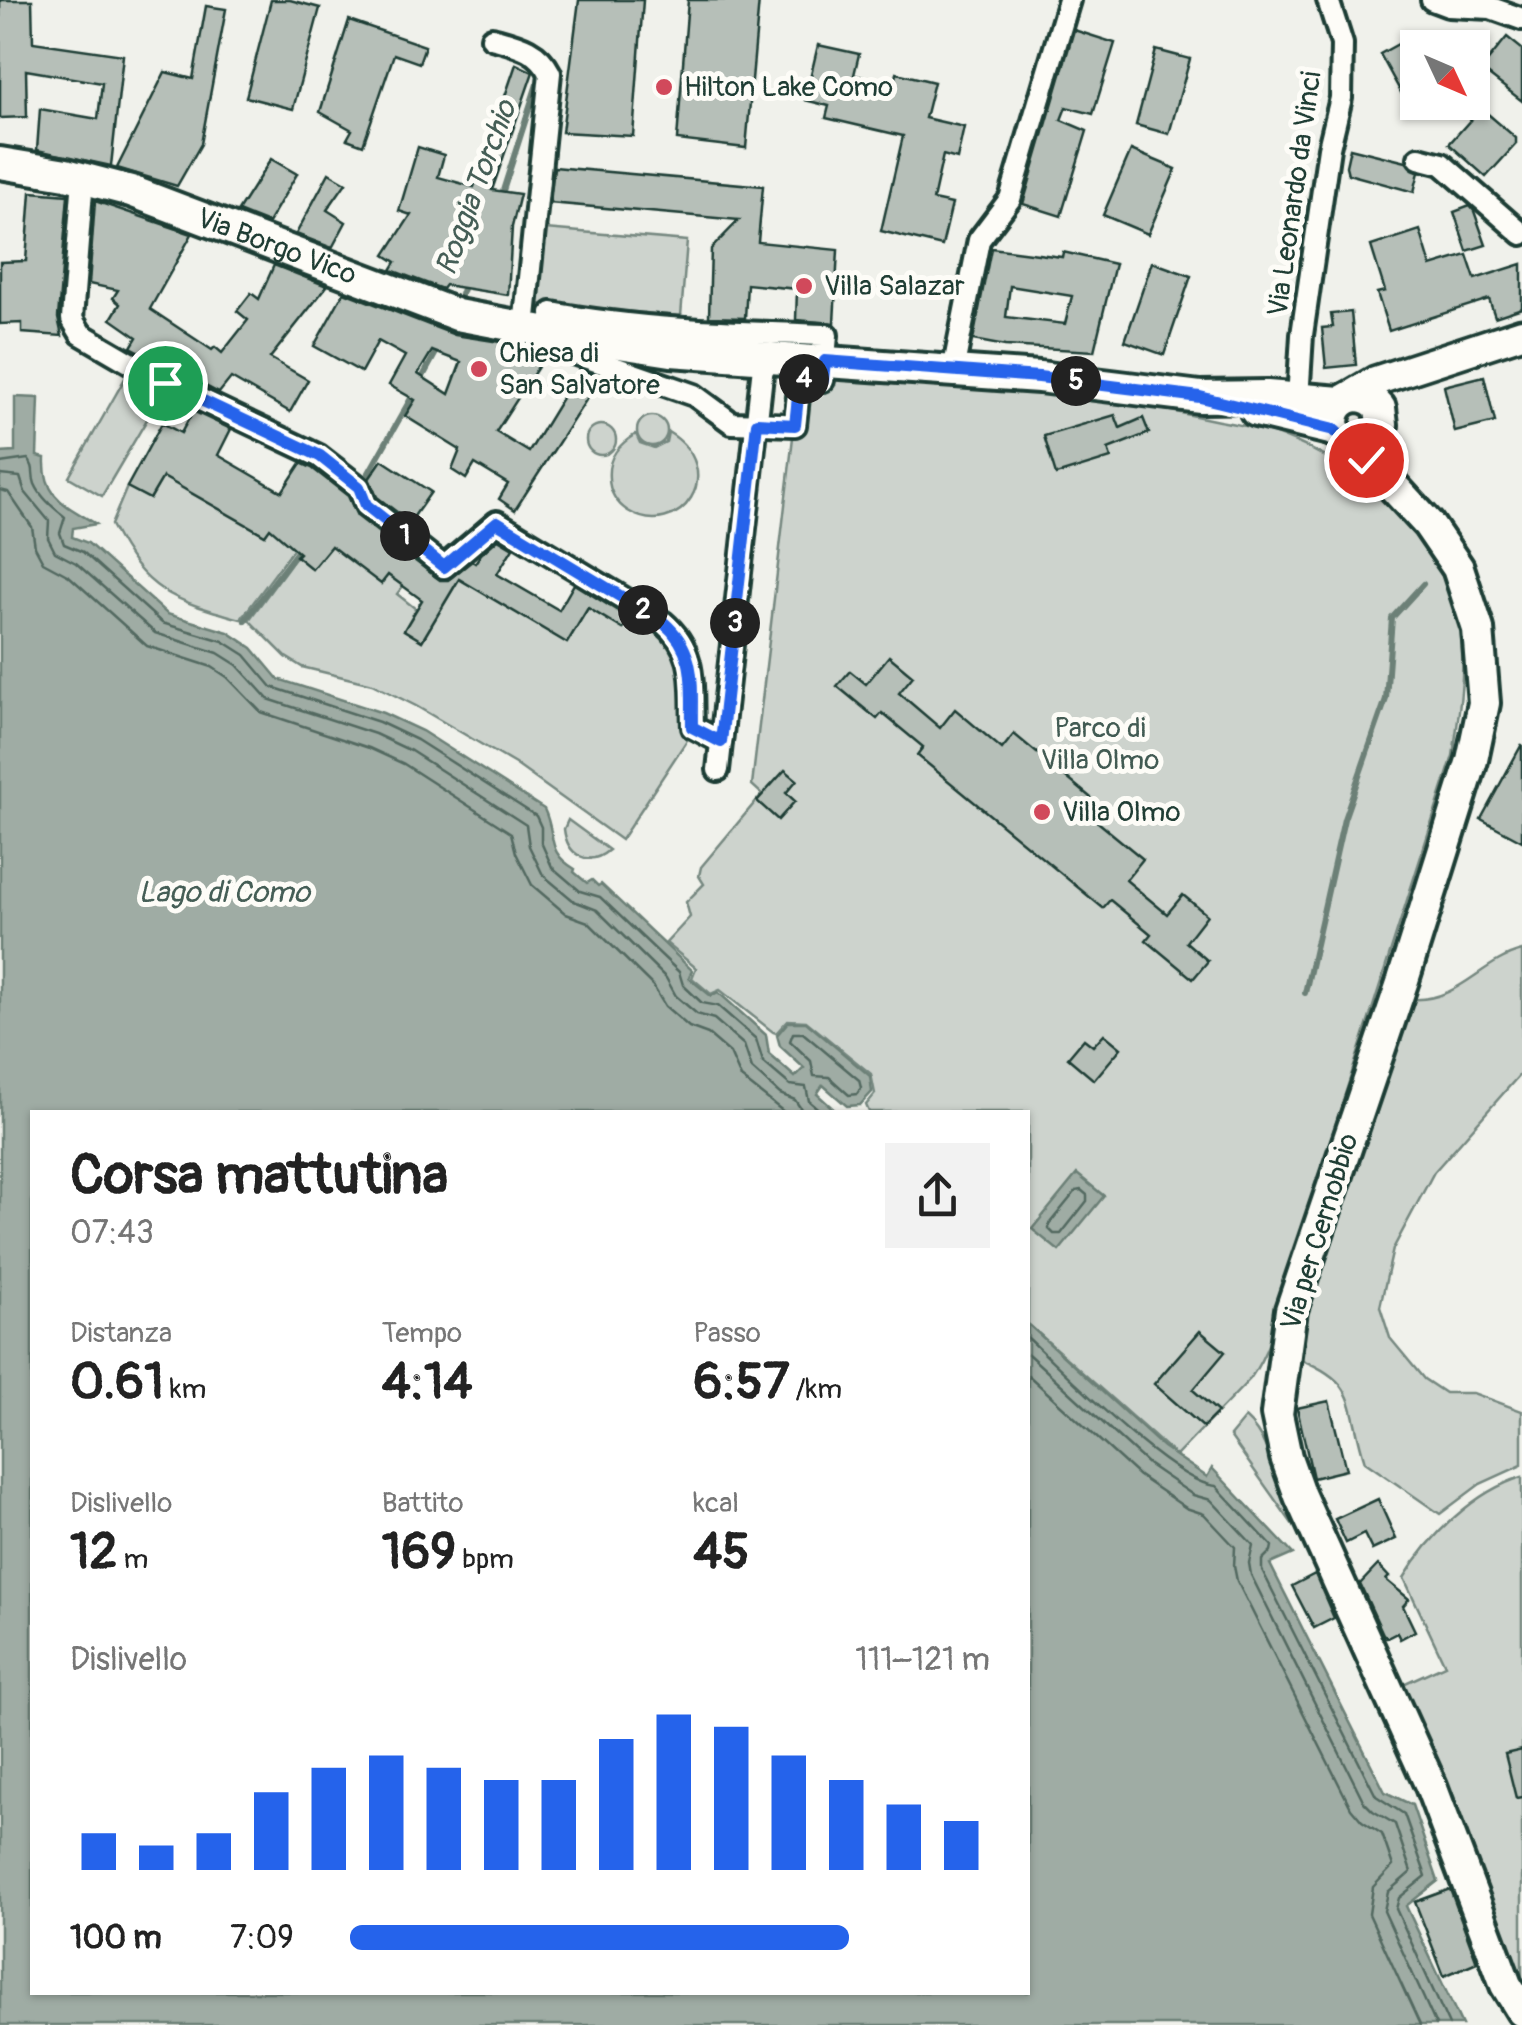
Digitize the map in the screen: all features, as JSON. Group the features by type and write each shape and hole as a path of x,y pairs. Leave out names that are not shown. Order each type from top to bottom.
{"main road":[{"name":"Via Borgo Vico","path":"0,163 131,191 457,315 671,351 1081,381 1200,397"},
{"path":"1200,397 1298,399 1343,419 1359,446 1372,441 1382,419 1370,398 1356,395 1343,419"},
{"path":"1200,397 1343,419"},
{"name":"Via per Cernobbio","path":"1343,419 1428,524 1458,568 1478,629 1484,704 1472,760 1403,980 1291,1310 1277,1414 1300,1496 1432,1786 1506,1984 1522,2011"},
{"name":"Via per Cernobbio","path":"1382,419 1408,503"}],"street":[{"path":"954,370 979,240 1010,199 1069,0"},
{"name":"Via Leonardo da Vinci","path":"1298,399 1302,334 1329,148 1341,98 1342,44 1328,0"},
{"path":"1432,0 1448,6 1490,8 1522,19"},
{"path":"492,38 532,51 544,60 550,73 524,327"},
{"path":"1420,158 1442,164 1522,234"},
{"path":"83,178 72,319 81,334 165,383 320,456 359,487 366,505 444,567 497,522 663,622 682,640 687,652 692,727 721,742"},
{"path":"552,312 604,323 827,334 825,361 823,380 800,378 795,425 732,423 694,395 556,348 552,312"},
{"path":"1343,419 1375,381 1522,333"},
{"path":"718,770 764,357"},
{"path":"1382,419 1385,404 1424,367"}],"green space":[{"path":"545,229 687,241 681,316 538,304"},
{"path":"128,373 162,394 102,496 69,477"},
{"name":"Parco di Villa Olmo","path":"800,378 1101,400 1271,433 1309,448 1363,481 1410,524 1429,549 1455,605 1462,643 1453,756 1281,1295 1274,1328 1250,1379 1176,1456 1030,1326 1030,1110 868,1110 866,1105 875,1094 871,1074 806,1021 788,1020 776,1033 720,990 711,994 692,978 696,968 666,943 690,917 686,902 704,884 699,876 701,867 762,794 752,785"},
{"path":"652,416 666,425 667,431 658,445 652,446 638,437 637,431 646,417"},
{"path":"601,425 615,434 616,440 607,454 601,455 587,446 586,440 595,426"},
{"path":"668,432 687,448 696,465 697,482 691,498 665,518 647,518 628,511 614,497 609,483 612,457 636,434 640,443 654,448 666,442"},
{"path":"176,453 186,490 265,535 276,517 294,548 241,619 196,606 163,590 136,565 111,525 127,487 150,499"},
{"path":"337,538 381,583 388,575 403,586 397,594 416,609 404,630 422,641 459,579 567,642 588,608 622,628 633,612 660,628 684,661 687,740 621,840 515,764 416,706 372,684 302,667 286,657 249,620 296,556 312,569"},
{"path":"568,820 609,850 594,858 574,852 564,829"},
{"path":"1522,951 1522,1072 1434,1172 1393,1249 1380,1307 1390,1338 1424,1379 1445,1393 1473,1393 1522,1411 1522,1465 1480,1484 1440,1514 1365,1462 1351,1407 1340,1384 1329,1374 1290,1355 1412,999 1443,994"},
{"path":"1245,1418 1268,1453 1293,1525 1230,1436"},
{"path":"1522,1477 1522,1990 1401,1685 1445,1665 1404,1578 1426,1546 1455,1517 1487,1493"}],"water":[{"name":"Lago di Como","path":"15,397 39,398 37,456 45,458 48,483 58,499 96,524 73,528 72,537 88,543 167,614 228,632 252,648 278,679 383,713 422,731 544,809 559,856 587,883 592,880 598,886 601,884 692,970 689,978 711,996 718,992 766,1035 769,1054 795,1077 804,1068 780,1046 777,1035 788,1022 806,1022 870,1076 872,1092 860,1105 847,1106 823,1085 817,1094 835,1110 30,1110 30,1995 1030,1995 1030,1326 1163,1447 1207,1477 1212,1468 1293,1554 1270,1564 1385,1792 1412,1805 1438,1881 1406,1906 1462,2025 0,2025 0,453 15,452"},
{"path":"1077,1174 1104,1196 1059,1251 1032,1229"}],"building":[{"path":"0,0 32,0 33,42 123,55 111,166 37,150 40,109 98,119 102,83 26,70 27,117 0,118"},
{"path":"271,0 290,0 320,8 293,109 246,97"},
{"path":"579,0 643,0 633,136 562,132"},
{"path":"688,0 759,0 746,148 677,140"},
{"path":"206,6 226,9 201,144 177,186 117,168 165,72 193,79"},
{"path":"349,20 425,46 419,63 394,54 363,145 347,139 352,130 320,112"},
{"path":"1074,30 1115,43 1093,114 1066,107 1061,120 1087,131 1061,216 1023,204"},
{"path":"1507,37 1522,49 1522,101 1490,76 1490,58"},
{"path":"1400,43 1400,91 1380,54"},
{"path":"818,45 859,54 854,75 895,84 897,73 934,82 925,118 964,127 957,159 943,155 933,200 952,204 942,246 881,231 903,136 826,118 829,106 805,100"},
{"path":"1156,50 1190,59 1169,134 1136,125"},
{"path":"516,64 533,72 492,190 520,194 512,227 508,295 445,285 442,289 391,270 396,262 385,255 411,215 399,211 418,147 444,155 438,177 474,187"},
{"path":"1490,116 1516,138 1516,144 1486,177 1449,144 1470,120 1490,120"},
{"path":"1350,148 1406,162 1419,172 1414,192 1348,174"},
{"path":"1131,150 1176,169 1148,234 1103,215"},
{"path":"271,159 297,174 268,223 238,211"},
{"path":"554,167 763,186 758,242 838,250 834,323 796,320 797,289 747,284 745,318 709,317 711,249 739,220 550,203"},
{"path":"329,173 346,183 327,210 346,222 332,248 296,234"},
{"path":"31,192 68,195 58,318 62,336 22,333 22,323 0,324 0,262 26,261"},
{"path":"95,201 192,234 150,309 212,350 215,347 222,353 248,320 237,311 251,293 259,299 274,265 327,286 270,358 308,380 290,412 231,378 219,393 131,347 137,337 111,319 120,304 113,298 118,290 89,284"},
{"path":"1470,206 1486,245 1467,251 1454,212"},
{"path":"1420,230 1431,266 1467,255 1475,279 1522,264 1522,308 1495,317 1489,299 1389,331 1377,293 1385,291 1371,246"},
{"path":"991,248 1062,257 1063,252 1115,264 1094,351 1005,346 973,340","holes":["1010,286 1072,296 1065,324 1006,317"]},
{"path":"1152,262 1191,276 1164,355 1125,341"},
{"path":"344,292 455,335 500,342 545,356 496,432 529,452 579,370 601,377 515,510 499,499 508,484 475,464 466,479 452,470 460,450 405,416 415,400 389,385 405,356 378,341 361,372 314,346","holes":["432,351 461,362 449,394 418,374"]},
{"path":"1351,312 1356,365 1326,368 1322,328 1333,327 1331,314"},
{"path":"1484,376 1495,422 1455,432 1444,386"},
{"path":"193,411 231,429 218,455 282,492 301,463 312,468 348,496 357,516 440,580 448,580 472,561 475,563 498,539 513,548 497,574 559,610 574,584 629,618 623,629 588,608 567,643 459,579 422,641 404,630 422,600 388,575 381,584 331,546 312,569 270,528 265,535 163,477 150,499 127,487 162,423 181,433"},
{"path":"1115,415 1120,428 1143,418 1149,433 1108,449 1111,458 1056,475 1044,436"},
{"path":"382,460 431,492 410,522 377,497 369,479"},
{"name":"Villa Olmo","path":"889,656 913,676 899,693 940,728 955,709 1002,749 1014,734 1102,807 1093,818 1143,859 1126,880 1167,914 1183,895 1207,915 1186,942 1208,961 1193,979 1146,940 1151,934 1110,900 1103,908 917,755 923,747 882,713 877,719 837,686 850,671 866,684"},
{"path":"1522,744 1522,841 1481,819"},
{"path":"785,770 797,780 786,793 795,801 778,820 757,801"},
{"path":"1104,1034 1121,1048 1094,1080 1068,1058 1084,1039 1093,1046"},
{"path":"1200,1331 1225,1352 1193,1390 1218,1412 1203,1427 1154,1384"},
{"path":"1329,1401 1346,1470 1313,1478 1297,1408"},
{"path":"1378,1499 1396,1539 1372,1550 1364,1534 1346,1543 1335,1519"},
{"path":"1378,1565 1389,1577 1386,1580 1409,1599 1403,1606 1415,1631 1400,1639 1397,1633 1387,1638 1383,1634 1360,1584"},
{"path":"1315,1574 1334,1618 1314,1628 1292,1586"},
{"path":"1522,1750 1522,1797 1516,1798 1505,1754"},
{"path":"1450,1889 1477,1962 1444,1976 1415,1902"}],"waterway":[{"name":"Roggia Torchio","path":"501,197 537,84"},
{"name":"Roggia Torchio","path":"457,306 466,280"},
{"name":"Roggia Torchio","path":"420,382 438,349"},
{"name":"Roggia Torchio","path":"362,485 414,393"},
{"name":"Roggia Torchio","path":"245,620 302,545"},
{"path":"1305,993 1344,819 1386,699 1392,618 1423,584"}],"place":[{"name":"Hilton Lake Como","path":"664,87"},
{"name":"Villa Salazar","path":"804,286"},
{"name":"Chiesa di San Salvatore","path":"479,369"},
{"name":"Villa Olmo","path":"1042,812"}],"route":[{"path":"165,383 320,456 359,487 366,505 444,567 497,522 663,622 682,640 690,660 692,727 721,742 757,423 795,425 800,378 823,380 825,361 1081,381 1200,397 1334,430 1366,460"}]}
